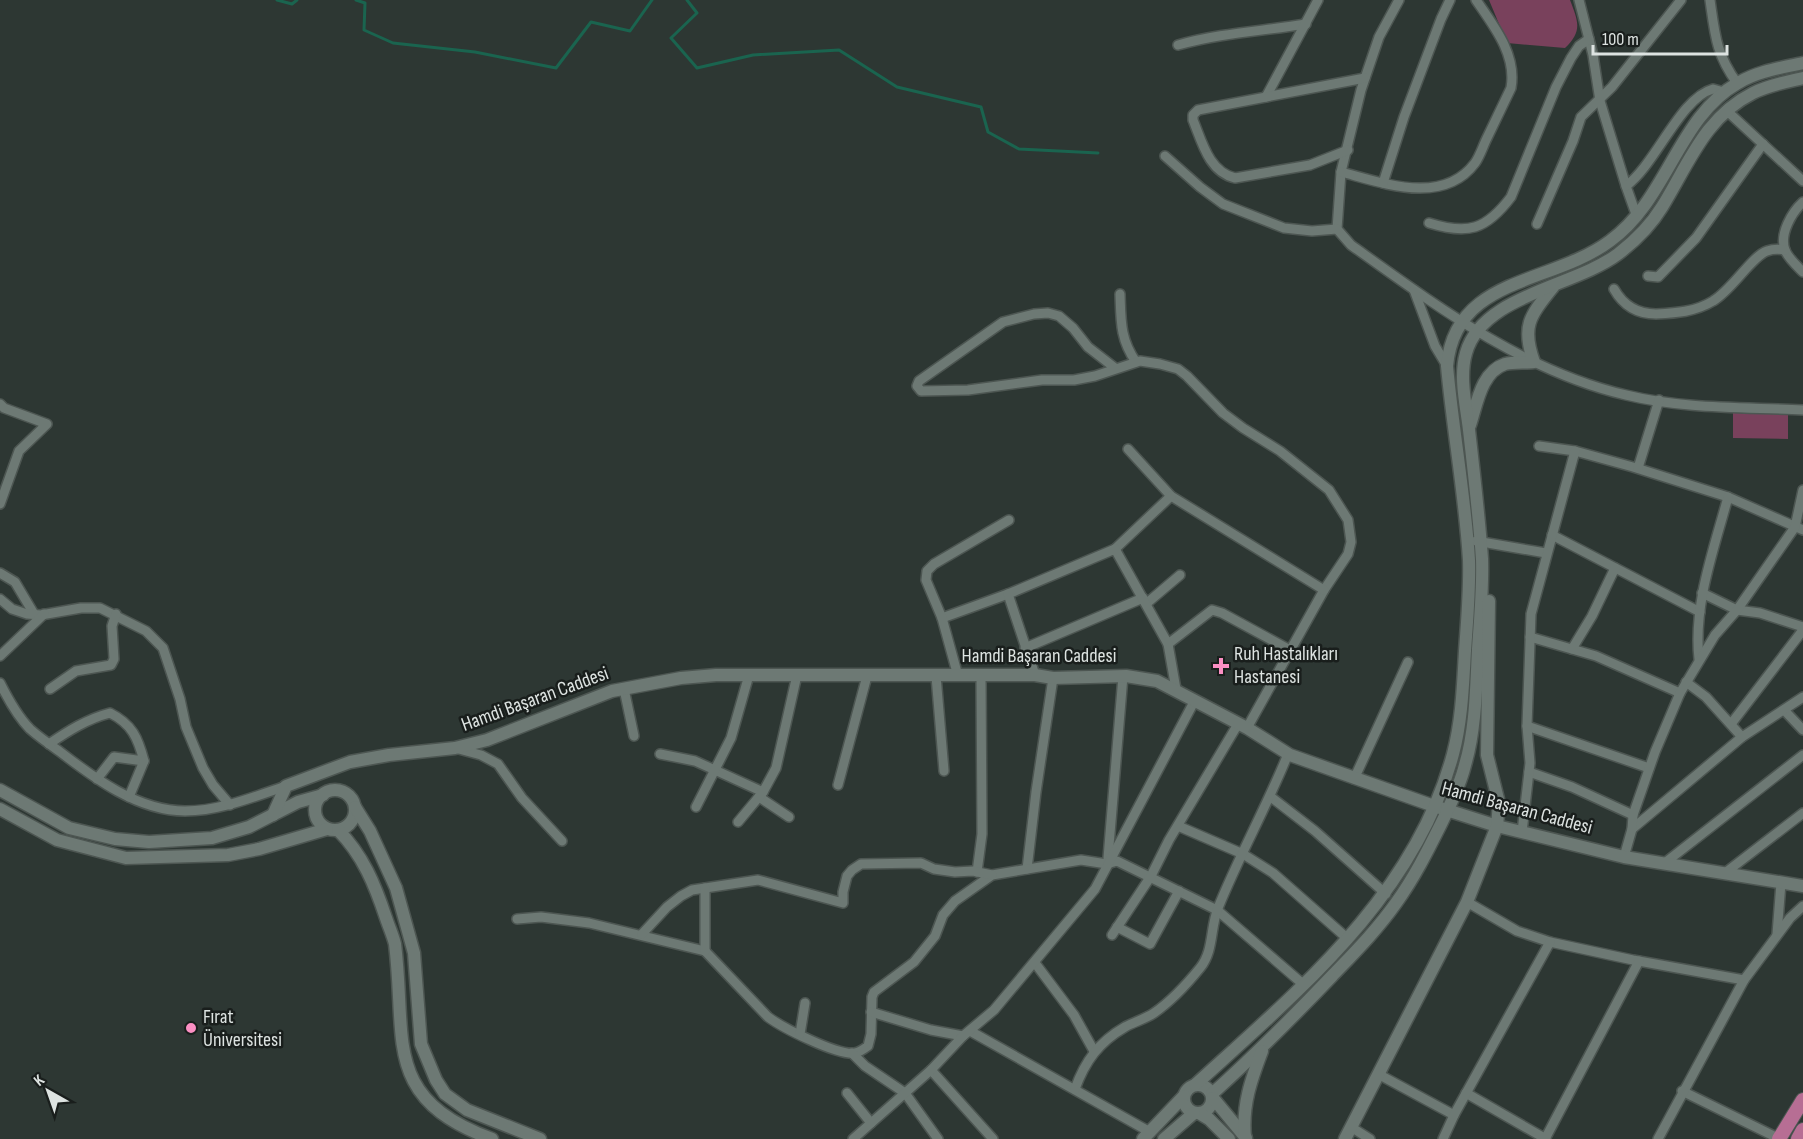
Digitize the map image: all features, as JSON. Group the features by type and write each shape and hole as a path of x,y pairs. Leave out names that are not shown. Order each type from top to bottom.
{"main road":[{"path":"1146,1136 1190,1088 1304,985 1348,939 1386,894 1414,848 1434,806 1453,756 1459,730 1468,603 1467,539 1447,366 1452,339 1461,321 1477,304 1488,297 1572,263 1600,248 1622,232 1637,217 1701,115 1724,92 1752,75 1803,63"},
{"path":"1345,1139 1467,902 1497,826 1499,803 1488,754 1489,580 1463,366 1470,340 1476,330 1495,313 1598,267 1616,256 1640,234 1661,208 1701,138 1726,110 1768,86 1803,78"},
{"path":"1469,429 1480,393 1486,379 1494,370 1506,364 1534,362 1528,345 1527,330 1538,308 1555,285"},
{"path":"1164,1139 1197,1113 1207,1110 1212,1096 1264,1047 1369,937 1395,905 1422,861 1448,810 1465,765 1472,733 1483,542"},
{"name":"Hamdi Başaran Caddesi","path":"286,786 350,762 455,748 487,740 612,691 681,678 716,675 1035,675 1053,678 1123,676 1157,681 1243,726 1288,754 1354,779 1497,826 1624,857 1803,886"},
{"path":"273,815 286,786"},
{"path":"0,790 69,828 115,839 149,842 212,838 249,827 298,802 334,790 345,793 350,797 370,831 396,888 414,953 421,1044 436,1080 445,1094 467,1110 540,1139"},
{"path":"322,795 316,805 318,822 353,845 367,868 394,942 406,1067 416,1087 443,1115 465,1129 492,1139"},
{"path":"0,809 57,840 126,858 228,855 259,849 344,828 353,819 355,807"},
{"path":"1246,1138 1244,1109 1264,1047"},
{"path":"1194,1085 1207,1087 1246,1138"},
{"path":"1184,1096 1187,1108 1209,1119 1229,1139"},
{"path":"1780,1139 1803,1100"},
{"path":"1798,1139 1803,1130"}],"street":[{"path":"1266,97 1318,0"},
{"path":"1399,0 1379,37 1365,78 1341,172 1337,228 1351,245 1461,321 1556,372 1626,395 1686,405 1803,410"},
{"path":"1383,183 1404,117 1450,0"},
{"path":"1341,172 1383,183 1433,188 1456,180 1476,162 1511,88 1513,78 1510,56 1476,0"},
{"path":"1579,0 1589,39 1600,101 1637,217"},
{"path":"1537,224 1581,117 1600,101 1681,0"},
{"path":"1710,0 1718,49 1723,63 1737,83"},
{"path":"1178,45 1209,36 1306,24"},
{"path":"1429,223 1451,230 1472,228 1487,222 1499,213 1511,197 1556,87 1571,58 1579,46 1589,39"},
{"path":"1348,150 1300,168 1235,178 1223,174 1213,164 1192,120 1193,115 1198,110 1365,78"},
{"path":"1626,186 1643,171 1672,128 1699,97 1713,89 1724,92"},
{"path":"1726,110 1803,181"},
{"path":"1648,276 1658,277 1680,256 1714,214 1764,144"},
{"path":"1165,156 1200,187 1232,207 1284,228 1312,231 1337,228"},
{"path":"1785,250 1788,224 1792,214 1803,202"},
{"path":"1614,289 1628,306 1644,313 1678,313 1701,308 1720,297 1760,255 1775,249 1785,250 1803,272"},
{"path":"1414,290 1435,345 1447,366"},
{"path":"1120,294 1122,333 1127,349 1136,362"},
{"path":"1114,368 1088,347 1073,328 1059,316 1048,313 1034,314 1003,322 919,381 917,386 921,391 968,390 1042,380 1074,380 1095,376 1140,361 1178,369 1223,413 1280,451 1329,490 1348,520 1351,542 1348,554 1324,590 1290,650 1178,826 1151,876 1115,931 1150,944 1179,891"},
{"path":"1638,468 1659,400"},
{"path":"0,404 4,408 47,424 19,451 0,504"},
{"path":"1539,446 1575,451 1638,468 1728,497 1799,529"},
{"path":"1128,449 1171,496 1324,590"},
{"path":"1522,832 1529,772 1527,726 1531,614 1575,451"},
{"path":"1624,857 1649,768 1680,693 1716,635 1799,529 1803,490"},
{"path":"942,618 1008,594 1116,549 1171,496"},
{"path":"1699,659 1697,639 1702,593 1728,497"},
{"path":"958,676 942,618 925,576 929,567 1009,520"},
{"path":"1552,535 1700,612"},
{"path":"1467,539 1546,553"},
{"path":"1116,549 1168,644 1176,690"},
{"path":"1572,650 1592,616 1615,568"},
{"path":"0,573 15,582 34,614"},
{"path":"1025,648 1145,600 1180,575"},
{"path":"1702,593 1737,610 1760,613 1803,629 1731,724"},
{"path":"1008,594 1035,675"},
{"path":"0,599 12,609 34,614 100,608 146,631 163,648 180,699 186,726 203,768 230,805"},
{"path":"1168,644 1212,610 1290,650"},
{"path":"0,656 44,614"},
{"path":"50,689 75,671 111,665 114,659 112,626 116,614"},
{"path":"1530,637 1596,656 1680,693"},
{"path":"1354,779 1408,662"},
{"path":"696,807 731,738 749,675"},
{"path":"738,822 770,782 778,760 797,675"},
{"path":"838,785 867,676"},
{"path":"936,676 944,771"},
{"path":"977,872 982,834 981,676"},
{"path":"1107,864 1116,780 1123,676"},
{"path":"1027,868 1053,678"},
{"path":"1686,682 1706,698 1743,737"},
{"path":"0,683 9,703 29,728 97,779 129,797 154,806 183,811 230,805 286,786"},
{"path":"624,689 634,736"},
{"path":"1632,829 1743,737 1803,697"},
{"path":"853,1139 994,1010 1095,889 1195,700"},
{"path":"1784,710 1803,730"},
{"path":"49,744 76,727 110,713 128,725 140,745 144,761 129,797"},
{"path":"1527,726 1649,768"},
{"path":"455,748 481,755 498,764 522,798 562,841"},
{"path":"660,754 694,761 714,770 761,795 789,817"},
{"path":"1076,1089 1080,1075 1094,1051 1125,1027 1154,1013 1200,968 1209,953 1217,910 1271,797 1288,754"},
{"path":"1665,862 1803,755"},
{"path":"97,779 114,757 144,761"},
{"path":"1529,772 1572,787 1634,815"},
{"path":"1271,797 1315,831 1386,894"},
{"path":"1725,873 1803,813"},
{"path":"1178,826 1243,854 1273,873 1348,939"},
{"path":"642,934 667,907 692,890 758,880 843,903 847,876 861,864 921,863 934,869 992,875 1081,860 1107,864 1117,861 1217,910 1304,985"},
{"path":"517,919 541,917 589,923 705,951 768,1017 780,1026 845,1053 852,1053 863,1050 872,1034 871,1012 874,992 914,962 935,936 943,915 955,902 992,875"},
{"path":"1777,936 1781,883"},
{"path":"705,888 705,951"},
{"path":"1467,902 1516,931 1550,942 1744,980"},
{"path":"1658,1139 1744,980 1790,918 1803,906"},
{"path":"1443,1139 1550,942"},
{"path":"1466,1093 1545,1139 1639,961"},
{"path":"1035,963 1074,1015 1094,1051"},
{"path":"800,1034 805,1004"},
{"path":"871,1012 931,1030 967,1034 1076,1089 1146,1136"},
{"path":"852,1053 865,1066 905,1093 938,1139"},
{"path":"931,1070 993,1139"},
{"path":"1378,1074 1454,1115"},
{"path":"1682,1091 1780,1139"},
{"path":"847,1093 871,1123"},
{"path":"1351,1127 1370,1139"}],"shaded area":[{"path":"1489,0 1570,0 1577,20 1577,31 1565,48 1507,43"},
{"path":"1733,413 1788,414 1788,439 1733,438"}],"waterway":[{"path":"277,0 292,4 297,0"},
{"path":"356,0 365,3 364,30 393,43 475,52 556,68 591,22 630,31 652,0"},
{"path":"687,0 697,13 671,38 697,68 753,55 839,50 897,87 981,107 988,132 1019,149 1098,153"}],"place":[{"name":"Ruh Hastalıkları Hastanesi","path":"1221,666"},
{"name":"Fırat Üniversitesi","path":"191,1028"}]}
